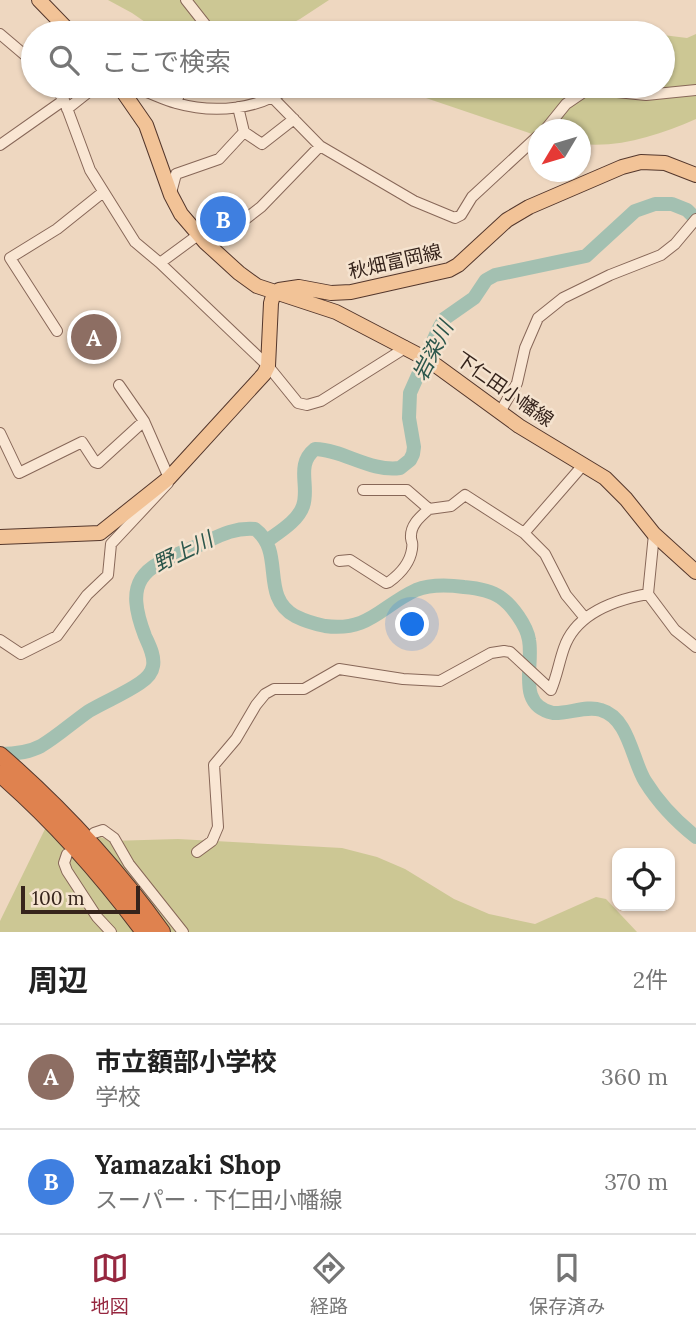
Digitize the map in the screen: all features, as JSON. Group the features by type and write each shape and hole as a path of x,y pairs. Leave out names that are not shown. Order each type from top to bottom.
{"highway":[{"path":"0,755 56,816 113,868 162,932"},
{"path":"0,774 56,816 144,932"}],"main road":[{"path":"39,0 59,21"},
{"name":"下仁田小幡線","path":"128,98 146,124 170,195 181,214 202,238 247,280 274,292 336,312 430,361 500,412 584,464 617,489 654,534 696,572"},
{"name":"秋畑富岡線","path":"274,292 299,288 331,293 351,292 449,270 458,265 490,233 524,209 632,164 665,163 696,175"},
{"path":"0,537 100,533 169,478 259,382 268,366 271,303 274,292"}],"street":[{"path":"186,0 203,21"},
{"path":"0,34 21,52"},
{"path":"675,92 696,90"},
{"path":"61,98 90,170 135,242 160,262 268,366 298,403 314,404 402,350 410,349"},
{"path":"0,145 76,98"},
{"path":"163,98 216,110 273,98 320,146 414,201 455,218 461,215 472,197 528,145"},
{"path":"176,103 178,98"},
{"path":"554,119 575,98"},
{"path":"238,107 244,132 262,144 294,119"},
{"path":"170,195 176,174 219,159 244,132"},
{"path":"160,262 202,238 234,228 261,207 320,146"},
{"path":"57,331 10,258 57,229 102,192"},
{"path":"500,412 517,383 525,348 538,318 563,298 610,275 661,255 675,244 696,219"},
{"path":"0,639 21,654 57,636 87,595 108,575 111,544 168,483 169,478 144,421 119,385"},
{"path":"0,433 19,473 82,442 98,463 144,421"},
{"path":"524,533 584,464"},
{"path":"363,490 407,490 429,509"},
{"path":"339,561 350,560 386,583 389,582 406,565 412,549 412,527 418,518 429,509 451,506 465,495 524,533 545,554 566,595 585,618"},
{"path":"654,534 648,594 676,630 696,647"},
{"path":"197,852 212,841 218,827 214,765 236,739 265,694 274,689 304,689 340,669 403,679 440,681 491,653 504,651 510,652 551,690 569,637 577,624 612,604 648,594"},
{"path":"94,833 103,830 114,838 129,864 183,932"},
{"path":"67,854 64,863 66,871 97,917 111,932"}],"shaded area":[{"path":"108,0 329,0 296,21 144,21"},
{"path":"696,34 696,119 654,135 625,142 591,145 591,119 528,119 528,133 426,98 675,98 675,36 687,38"},
{"path":"66,822 110,841 178,839 342,848 377,857 405,869 454,899 489,914 535,924 596,897 606,899 612,905 612,911 617,911 637,932 0,932 0,921 45,829"}],"building":[{"path":"219,203 229,216 232,214 235,217 218,227 205,212"}],"waterway":[{"name":"岩染川","path":"267,541 288,526 301,511 305,498 304,469 309,455 315,449 378,467 400,468 410,460 414,447 409,418 410,393 444,319 474,298 486,280 495,275 586,256 635,211 655,204 672,204 687,210 696,219"},
{"name":"野上川","path":"0,754 21,753 41,746 89,711 144,680 151,671 153,662 136,602 141,579 149,570 173,556 229,532 255,529 269,549 275,586 284,607 295,616 314,623 340,627 353,625 374,616 404,596 428,587 446,585 473,588 500,597 518,616 528,634 529,683 534,702 553,713 590,708 610,714 624,730 650,789 668,811 696,837"}],"place":[{"name":"Yamazaki Shop","path":"223,219"},
{"name":"市立額部小学校","path":"94,337"}]}
